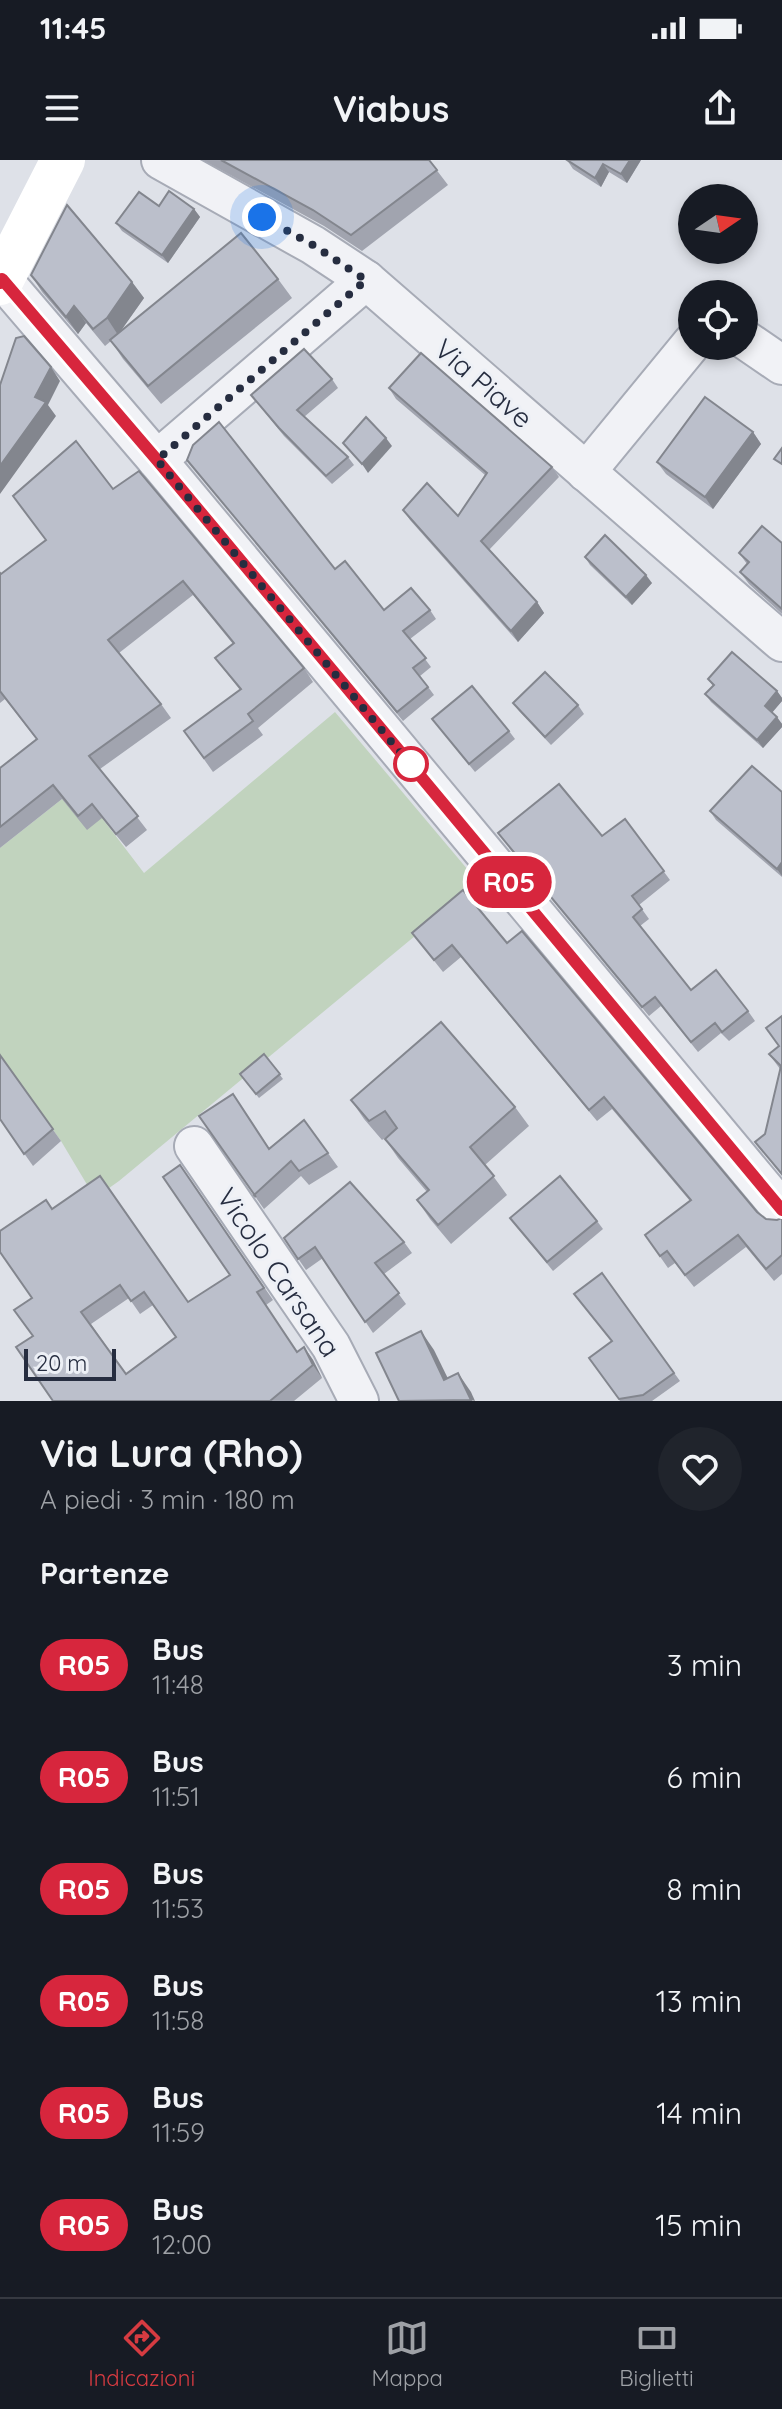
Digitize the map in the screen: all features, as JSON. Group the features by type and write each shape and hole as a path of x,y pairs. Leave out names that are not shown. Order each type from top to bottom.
{"main road":[{"path":"1,281 63,160"}],"street":[{"name":"Via Piave","path":"161,160 313,245 366,280 782,642"},
{"path":"157,460 366,280"},
{"path":"1,281 157,460 782,1210"},
{"path":"758,349 782,365"},
{"path":"586,472 678,360"},
{"name":"Vicolo Carsana","path":"194,1146 331,1346 359,1401"}],"green space":[{"path":"335,712 479,883 95,1198 61,1141 0,1055 0,848 62,799 102,818 144,873"}],"building":[{"path":"221,160 429,160 437,170 351,235 313,210"},
{"path":"567,160 630,160 621,174 603,164 595,178"},
{"path":"169,191 194,209 162,255 116,223 139,192 159,206"},
{"path":"67,205 132,282 107,318 93,329 74,306 66,317 31,275"},
{"path":"241,233 278,279 148,386 110,340"},
{"path":"24,336 51,367 35,397 46,402 0,466 0,385 16,338"},
{"path":"304,349 332,379 297,410 348,457 326,476 251,395"},
{"path":"421,353 552,467 481,541 537,602 511,631 403,510 427,483 458,516 487,473 389,388"},
{"path":"705,397 753,432 705,497 657,462"},
{"path":"366,417 386,438 362,464 343,443"},
{"path":"219,422 335,569 345,561 384,610 411,588 430,610 403,631 426,658 413,668 428,687 397,712 187,460 193,445"},
{"path":"76,441 113,489 139,471 304,668 248,714 253,721 204,758 184,731 241,689 215,658 234,643 183,581 108,640 161,704 89,756 138,816 116,834 92,804 78,816 53,785 0,827 0,768 37,739 0,691 0,573 46,540 13,496"},
{"path":"782,448 782,464 774,459"},
{"path":"762,526 782,543 782,609 740,572 749,562 739,553"},
{"path":"605,535 646,575 626,597 585,557"},
{"path":"732,652 777,691 765,706 777,717 757,740 705,694 714,685 708,679"},
{"path":"545,672 578,705 545,737 513,703"},
{"path":"472,686 509,731 469,764 432,719"},
{"path":"752,766 782,792 782,862 777,869 710,811"},
{"path":"559,784 602,836 625,819 664,871 632,896 642,909 633,917 691,990 716,970 748,1011 722,1032 715,1023 691,1042 655,997 642,1007 498,833"},
{"path":"463,890 507,943 522,931 757,1212 766,1219 782,1218 782,1255 766,1269 738,1235 685,1275 667,1251 660,1256 645,1235 691,1200 604,1097 589,1110 452,945 434,960 412,933"},
{"path":"782,1016 782,1174 755,1142 765,1134 781,1066 769,1054 779,1046 766,1028"},
{"path":"441,1022 515,1107 470,1147 494,1176 438,1225 417,1200 429,1190 385,1139 397,1128 385,1111 369,1121 351,1100"},
{"path":"264,1054 280,1074 256,1094 240,1074"},
{"path":"0,1055 53,1129 24,1154 0,1119"},
{"path":"233,1094 269,1149 304,1120 328,1153 299,1171 291,1161 254,1195 199,1116"},
{"path":"180,1165 264,1288 257,1292 297,1352 304,1347 313,1365 270,1401 53,1401 16,1347 33,1336 14,1310 32,1298 0,1252 0,1231 46,1200 52,1209 100,1176 188,1302 230,1275 163,1177","holes":["120,1285 131,1301 144,1292 176,1337 126,1374 81,1312"]},
{"path":"560,1176 597,1221 547,1262 510,1218"},
{"path":"350,1182 404,1242 375,1263 399,1293 365,1322 315,1247 298,1259 284,1238"},
{"path":"602,1273 674,1373 643,1395 619,1399 589,1358 612,1341 574,1294"},
{"path":"421,1331 444,1380 458,1373 471,1400 399,1401 376,1353"}],"bus line":[{"name":"R05","path":"0,283 2,279 157,460 782,1210"}],"route":[{"path":"262,217 313,245 366,280 157,460 419,775 411,764"}]}
